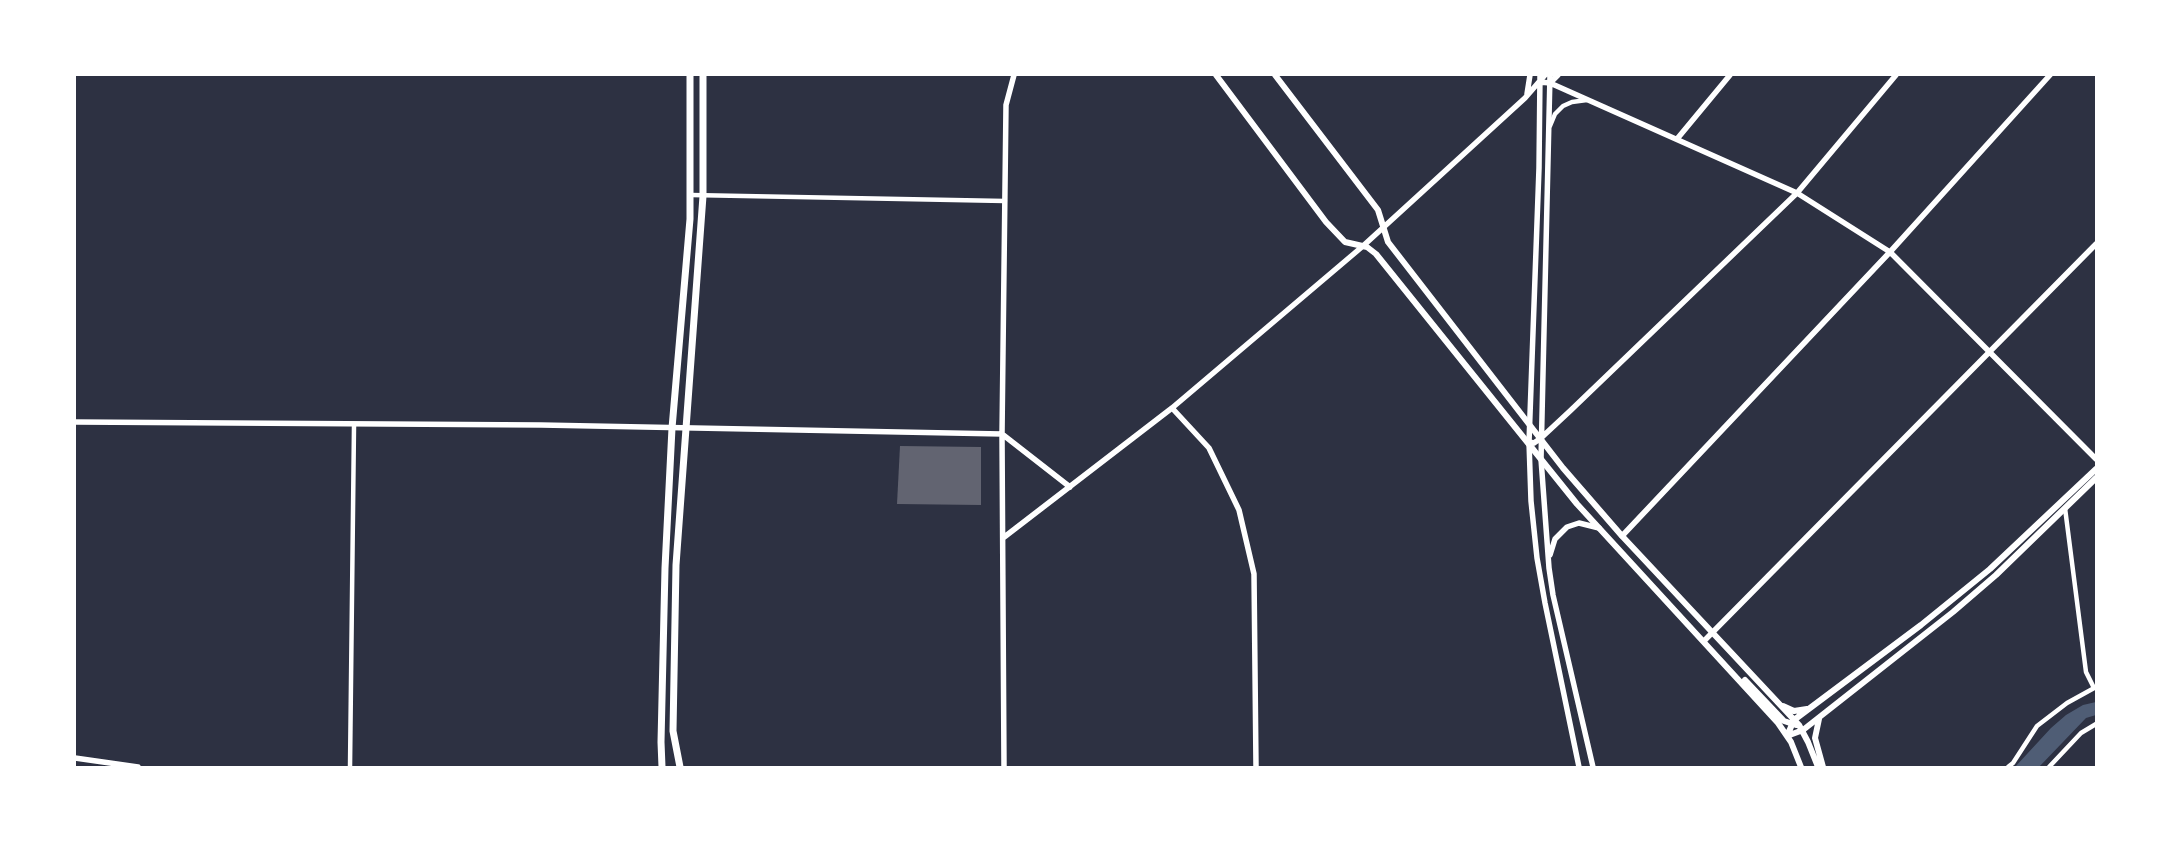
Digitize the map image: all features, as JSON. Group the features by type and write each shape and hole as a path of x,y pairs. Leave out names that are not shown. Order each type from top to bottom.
{"main road":[{"path":"662,767 665,568 672,428 691,195 690,75"},
{"path":"680,767 674,740 673,718 676,566 703,196 704,75"},
{"path":"1216,75 1326,222 1345,242 1363,246 1376,254 1572,497 1778,723 1787,736 1802,767"},
{"path":"1275,75 1374,205 1384,227 1388,242 1530,422 1581,490 1797,725 1818,767"},
{"path":"1787,736 1817,704 1921,625 1990,569 2096,469"},
{"path":"1787,736 1797,725 1820,715 1996,575 2096,478"},
{"path":"1724,663 1742,676 1784,721 1797,725"},
{"path":"1776,702 1794,711 1803,711 1817,704"},
{"path":"1820,715 1816,725 1815,738 1822,767"}],"street":[{"path":"1004,767 1002,434 1006,105 1014,75"},
{"path":"1525,98 1530,86 1530,75"},
{"path":"1003,538 1172,408 1363,246 1525,98 1540,78 1545,75"},
{"path":"1550,75 1541,459 1549,568 1558,618 1593,767"},
{"path":"1550,83 1558,75"},
{"path":"1677,139 1730,75"},
{"path":"1529,442 1534,443 1542,438 1797,193 1896,75"},
{"path":"1622,536 1890,252 2050,75"},
{"path":"1540,78 1797,193 1890,252 2096,459"},
{"path":"1540,78 1539,168 1529,442 1531,501 1537,558 1579,767"},
{"path":"1549,127 1555,114 1564,106 1572,102 1586,100"},
{"path":"691,195 1005,202"},
{"path":"1704,641 2096,244"},
{"path":"1172,408 1209,448 1239,510 1254,574 1256,767"},
{"path":"75,422 686,428 1002,434 1070,487"},
{"path":"350,767 354,426"},
{"path":"2008,767 2013,763 2037,726 2067,703 2095,688 2086,672 2065,508"},
{"path":"1549,568 1553,543 1567,527 1580,523 1602,529"},
{"path":"2050,767 2081,733 2096,724"},
{"path":"75,758 110,765 138,767"},
{"path":"2013,763 2017,767"}],"water":[{"path":"2096,702 2096,715 2086,718 2039,767 2015,767 2051,728 2066,715 2083,705"}],"building":[{"path":"900,446 981,447 981,505 897,504"}]}
